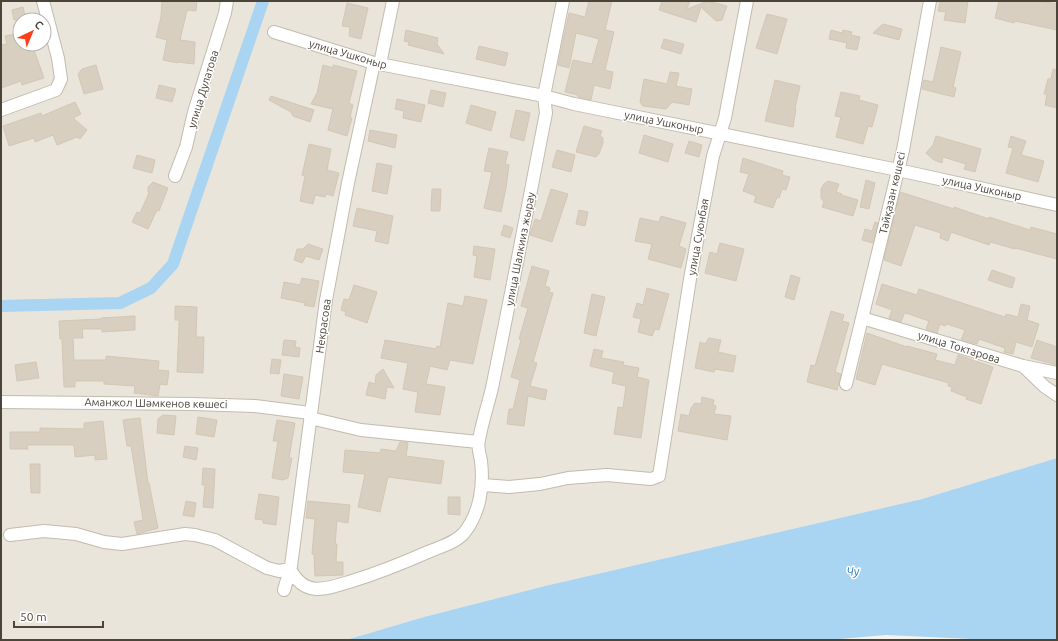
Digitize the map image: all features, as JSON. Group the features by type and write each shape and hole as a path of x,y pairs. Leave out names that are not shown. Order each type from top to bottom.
{"street":[{"path":"1,110 56,90 61,79 58,58 42,1"},
{"name":"улица Дулатова","path":"175,176 186,147 194,112 221,27 227,1"},
{"name":"Некрасова","path":"284,590 290,568 326,300 348,183 393,1"},
{"name":"улица Шалкииз жырау","path":"482,491 481,462 478,442 490,399 546,113 544,96 563,1"},
{"name":"улица Суюнбая","path":"482,491 540,484 568,478 607,475 651,479 659,476 690,279 713,156 725,118 747,1"},
{"name":"Тайқазан көшесі","path":"846,384 898,170 930,1"},
{"name":"улица Ушконыр","path":"274,32 377,64 544,96 574,104 898,170 1057,205"},
{"name":"улица Токтарова","path":"862,318 1023,366 1057,373"},
{"path":"1023,366 1044,387 1057,395"},
{"name":"Аманжол Шәмкенов көшесі","path":"1,402 109,402 248,405 310,415 361,430 478,442"},
{"path":"10,535 44,531 76,534 104,542 122,544 185,534 195,535 215,540 267,568 279,571 290,568 295,579 307,587 317,590 333,587 386,571 452,542 463,534 472,520 482,491"}],"shaded area":[{"path":"1,1 1057,1 1057,458 922,499 545,586 424,617 346,640 1,640"}],"water":[{"name":"Чу","path":"1057,458 1057,640 972,639 886,635 828,640 346,640 424,617 545,586 922,499"}],"building":[{"path":"162,1 197,1 196,11 187,10 180,40 195,42 194,64 163,60 167,40 156,37 161,17"},
{"path":"589,1 612,1 605,30 614,32 605,70 613,72 610,89 594,85 591,100 565,92 573,60 592,64 599,39 576,33 569,68 558,65 569,13 585,17"},
{"path":"662,1 690,1 687,9 708,1 727,6 722,20 716,21 701,7 696,22 659,10"},
{"path":"940,1 968,1 965,23 944,20 946,12 938,11"},
{"path":"999,1 1041,1 1057,4 1057,30 1015,21 1014,23 995,18"},
{"path":"347,3 368,8 361,39 349,36 350,27 342,26"},
{"path":"23,7 24,12 12,12 12,10"},
{"path":"767,14 787,19 777,54 756,48"},
{"path":"883,24 902,29 899,40 873,33"},
{"path":"406,30 438,38 437,44 444,54 408,45 409,42 404,41"},
{"path":"831,30 842,33 843,30 852,32 851,35 860,37 857,50 846,48 847,43 829,39"},
{"path":"12,35 12,52 35,52 44,78 22,85 21,81 1,88 1,45 7,44 5,36"},
{"path":"664,39 684,44 681,54 661,48"},
{"path":"479,46 508,53 505,66 476,59"},
{"path":"941,47 961,52 953,87 956,88 954,97 922,89 924,80 933,82"},
{"path":"96,65 103,89 84,94 78,74 82,69"},
{"path":"323,65 333,68 333,65 357,71 349,103 353,105 350,117 352,118 347,136 328,130 333,109 311,104 317,93"},
{"path":"1053,69 1057,70 1057,108 1045,105 1047,94 1044,94 1048,79 1051,79"},
{"path":"670,72 679,73 676,86 692,89 689,105 672,102 666,109 643,106 640,102 644,79 667,84"},
{"path":"775,80 800,86 795,108 793,127 765,121"},
{"path":"159,85 176,89 172,102 156,98"},
{"path":"431,90 446,93 443,107 428,103"},
{"path":"841,92 860,96 859,100 878,105 872,127 868,126 863,144 836,137 841,117 835,116"},
{"path":"271,96 314,110 310,122 293,116 291,112 269,100"},
{"path":"397,99 425,105 421,122 403,118 404,111 395,109"},
{"path":"75,102 81,114 73,118 87,130 80,139 77,137 57,145 53,135 35,142 34,138 9,146 3,126 41,113 42,116"},
{"path":"471,105 496,112 491,131 466,123"},
{"path":"516,110 530,113 524,141 510,137"},
{"path":"584,126 602,131 600,136 603,138 603,143 599,154 596,157 576,152"},
{"path":"370,130 397,135 395,148 368,141"},
{"path":"644,135 673,144 668,162 639,153"},
{"path":"936,136 981,149 975,172 964,169 966,164 943,157 942,163 934,160 926,153 933,145"},
{"path":"1011,136 1026,141 1021,155 1044,161 1038,182 1006,173 1013,148 1008,147"},
{"path":"689,141 702,145 699,157 685,153"},
{"path":"309,144 331,149 327,170 339,173 333,196 326,194 325,197 315,195 313,204 300,201 305,176 302,175"},
{"path":"489,148 508,152 505,164 509,165 501,212 484,208 492,172 484,171"},
{"path":"557,150 575,155 571,172 552,167"},
{"path":"137,155 155,160 152,173 133,168"},
{"path":"743,158 783,171 782,175 790,177 786,190 782,189 773,208 754,202 756,196 743,191 749,174 740,172"},
{"path":"377,163 392,166 387,194 372,191"},
{"path":"866,180 875,183 869,209 860,207"},
{"path":"828,181 839,184 836,192 858,200 853,216 822,207 824,202 821,198 821,189"},
{"path":"153,182 168,188 159,211 157,210 148,229 132,222 137,212 140,213 149,193 148,187"},
{"path":"432,189 441,189 440,211 431,211"},
{"path":"551,189 568,194 552,242 530,235 535,219 541,221"},
{"path":"900,192 1030,230 1031,227 1057,234 1057,259 990,242 989,245 951,232 948,241 940,238 941,233 915,225 901,266 884,260"},
{"path":"357,208 393,216 388,244 375,241 377,231 353,226"},
{"path":"579,210 588,212 585,226 576,224"},
{"path":"661,216 686,223 679,246 686,249 681,268 648,259 652,244 635,241 640,218 659,222"},
{"path":"875,222 878,223 873,243 862,240 865,229 872,231"},
{"path":"504,225 513,228 510,238 501,235"},
{"path":"720,243 744,249 736,281 705,273 710,252 717,254"},
{"path":"308,244 323,249 319,260 306,256 302,263 294,260 297,249 303,249"},
{"path":"474,246 495,249 490,280 474,277 477,256 473,255"},
{"path":"532,266 549,271 545,286 550,288 549,292 553,293 533,362 537,363 530,386 547,390 545,400 528,396 524,426 507,424 509,409 513,409 520,380 511,377 521,340 519,339 528,308 521,306"},
{"path":"992,270 1015,278 1012,288 988,280"},
{"path":"791,275 800,278 794,300 785,297"},
{"path":"302,278 319,281 314,307 304,305 305,303 281,298 284,282 300,285"},
{"path":"882,284 917,295 919,289 1005,317 1006,314 1018,317 1021,304 1030,306 1027,320 1039,324 1032,347 1016,342 1013,354 1004,352 1005,348 979,339 977,344 961,340 965,330 947,324 945,326 940,324 937,333 926,329 929,321 906,313 904,314 901,322 889,318 892,310 876,304"},
{"path":"354,285 377,292 367,323 345,315 346,312 341,310 344,299 349,300"},
{"path":"647,288 669,294 659,330 655,329 652,336 638,332 641,319 633,317 637,303 643,305"},
{"path":"592,294 605,297 596,336 584,333"},
{"path":"465,296 487,300 473,364 450,360 447,370 430,366 426,384 445,387 440,415 415,412 418,392 403,389 408,363 381,358 385,340 436,349 437,346 440,347 448,303 463,306"},
{"path":"175,306 197,307 196,337 204,337 203,373 177,372 179,320 175,320"},
{"path":"831,311 844,315 842,321 849,323 835,372 841,374 837,390 807,382 811,365 815,366"},
{"path":"135,316 135,330 102,332 102,329 82,329 83,338 73,338 74,360 106,360 106,356 159,361 158,370 169,371 167,385 160,384 158,396 134,393 135,386 104,384 104,381 75,381 75,387 64,387 62,339 60,339 59,321"},
{"path":"867,333 907,347 937,354 935,360 955,365 958,355 993,367 981,404 966,399 967,397 951,391 952,387 948,386 949,383 882,364 875,385 856,379"},
{"path":"709,338 721,340 718,352 736,356 733,372 715,369 714,372 695,368 700,342 705,344"},
{"path":"284,340 296,341 295,347 300,348 299,357 282,355"},
{"path":"1037,340 1057,347 1057,365 1031,358"},
{"path":"594,349 603,351 601,358 624,362 623,365 639,368 637,377 649,380 641,438 614,434 618,407 623,408 626,386 612,383 614,372 590,366"},
{"path":"272,359 281,360 279,374 270,373"},
{"path":"36,362 39,378 17,381 15,365"},
{"path":"383,369 394,388 387,387 385,399 366,395 369,382 375,384 376,375"},
{"path":"284,374 303,377 299,399 281,396"},
{"path":"702,397 714,400 713,405 716,406 714,414 731,416 727,440 678,431 681,414 689,416 691,408 695,403 701,404"},
{"path":"163,415 176,416 174,435 157,433 158,419"},
{"path":"198,417 217,420 214,437 196,434"},
{"path":"140,418 148,483 158,528 137,534 134,522 143,520 131,446 127,446 123,420"},
{"path":"277,420 295,423 289,458 292,458 288,478 283,480 272,478 278,441 273,441"},
{"path":"103,421 107,459 95,460 95,455 75,457 74,445 27,445 28,449 10,449 10,432 40,432 40,428 84,429 84,423"},
{"path":"400,442 407,442 408,444 406,456 444,461 441,484 388,477 380,512 358,507 365,474 343,472 345,450 380,453 381,449 396,451"},
{"path":"185,446 198,448 196,460 183,457"},
{"path":"30,464 40,464 40,493 31,493"},
{"path":"203,468 215,469 213,508 203,507 205,485 202,485"},
{"path":"259,494 279,497 276,525 263,523 263,520 255,519"},
{"path":"448,497 460,497 460,515 448,514"},
{"path":"186,501 196,503 194,517 183,515"},
{"path":"308,501 350,505 348,523 337,521 335,544 337,544 336,562 343,562 343,575 315,576 314,554 312,554 315,519 306,518"}],"waterway":[{"path":"1,306 120,303 151,288 173,264 263,1"}]}
